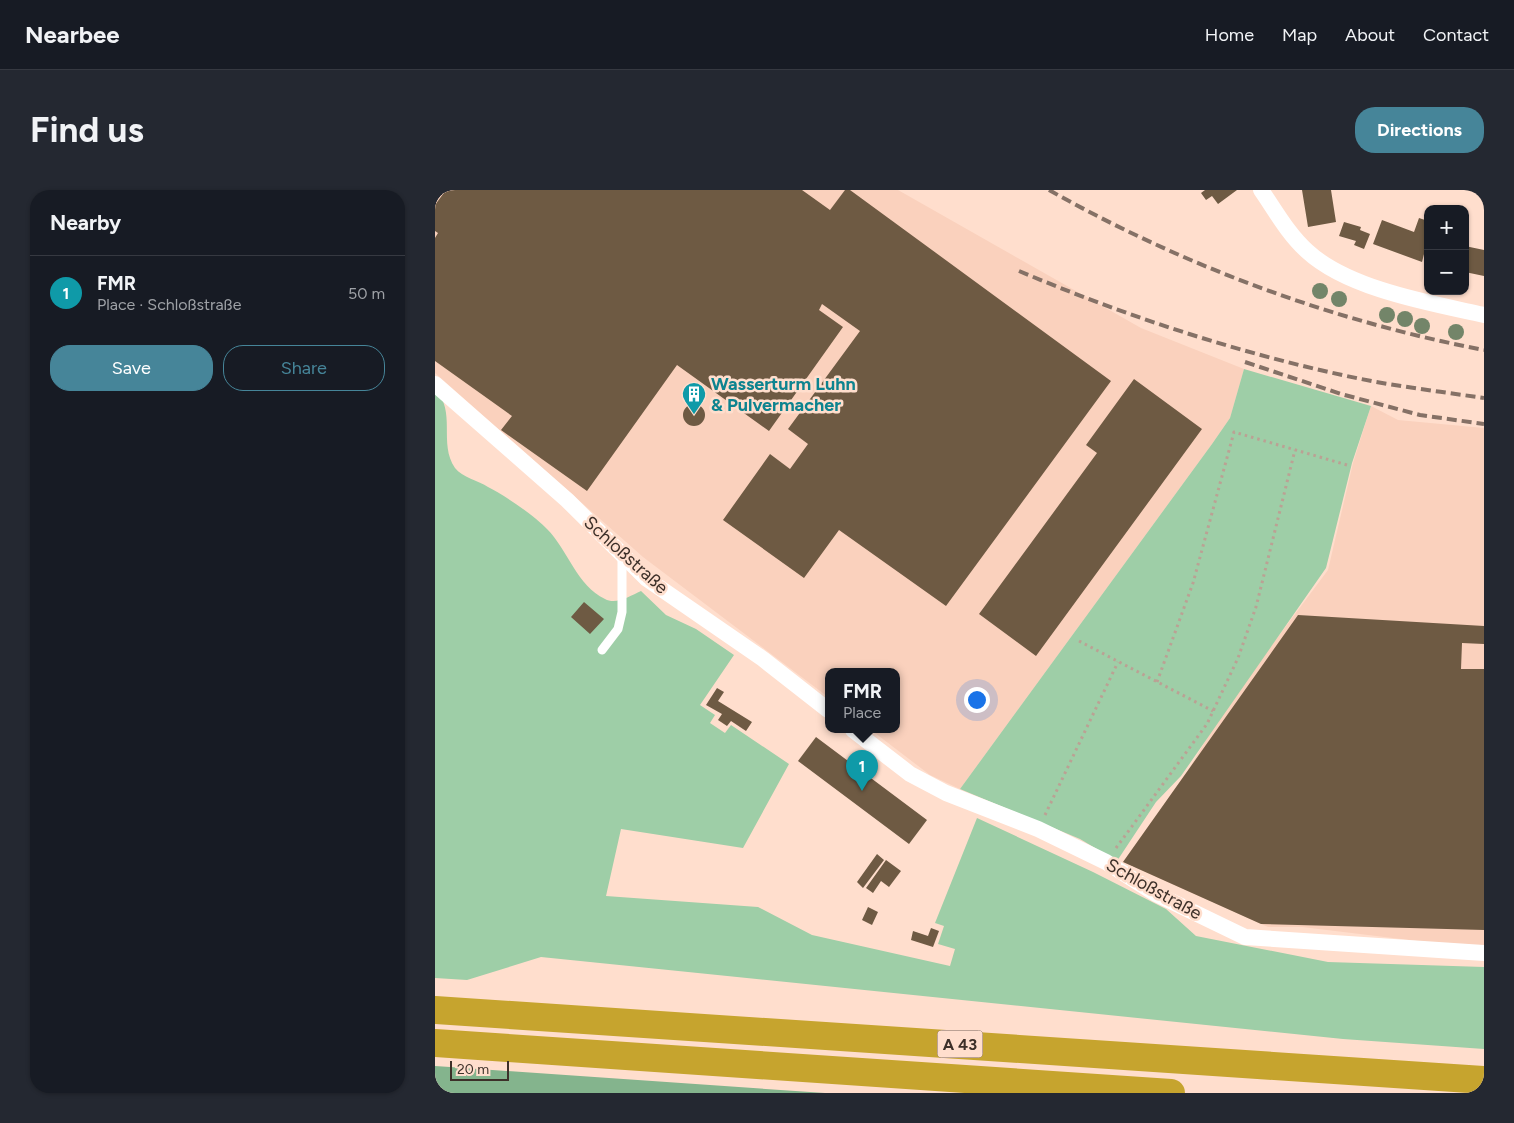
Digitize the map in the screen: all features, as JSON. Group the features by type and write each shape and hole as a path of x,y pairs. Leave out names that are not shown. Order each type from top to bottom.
{"highway":[{"name":"A 43","path":"435,1010 1484,1080"},
{"name":"A 43","path":"435,1043 1171,1093"}],"street":[{"path":"1261,190 1281,220 1307,251 1350,279 1394,294 1484,315"},
{"name":"Schloßstraße","path":"435,384 567,500 647,579 763,659 825,708"},
{"name":"Schloßstraße","path":"857,733 910,774 946,793 1039,829 1106,862 1156,894 1245,937 1484,953"}],"lane":[{"path":"602,650 618,629 622,612 621,554"}],"path":[{"path":"1157,682 1193,583 1234,432 1347,464"},
{"path":"1106,862 1207,724 1238,658 1256,607 1295,450"},
{"path":"1079,641 1213,711"},
{"path":"1039,829 1118,662"}],"shaded area":[{"path":"435,190 898,190 1141,328 1244,369 1230,418 960,789 930,775 875,733 900,733 900,668 825,668 825,695 643,557 435,373"},
{"path":"1371,406 1398,420 1484,428 1484,949 1302,927 1268,927 1123,862 1187,772 1227,705 1328,570 1353,463"}],"green space":[{"path":"1244,369 1371,406 1352,463 1326,568 1181,776 1156,802 1117,861 1080,839 960,789 1230,418"},
{"path":"435,389 445,408 448,448 455,468 462,474 511,500 542,524 561,547 580,577 595,593 609,601 614,601 641,591 666,615 696,629 734,655 700,705 715,715 710,723 725,733 731,725 789,764 743,848 621,829 606,896 758,907 812,935 950,966 955,949 938,944 944,926 935,923 977,818 1093,872 1166,909 1196,936 1328,962 1484,967 1484,1049 1343,1039 541,957 467,980 435,978"},
{"path":"435,1066 450,1067 825,1093 435,1093"}],"building":[{"path":"446,190 802,190 830,210 845,190 850,190 1111,381 946,606 839,530 804,578 723,520 770,454 790,469 808,444 788,429 860,331 822,304 819,310 843,327 769,431 677,365 587,491 501,430 512,416 435,361 435,238 438,233 435,231 435,205"},
{"path":"1205,190 1237,190 1218,204 1212,196 1206,200 1201,193"},
{"path":"1302,190 1331,190 1336,222 1308,227"},
{"path":"1419,218 1424,220 1424,254 1422,262 1373,244 1382,220 1414,232"},
{"path":"1344,222 1361,227 1360,230 1370,234 1364,249 1354,245 1356,241 1339,236"},
{"path":"1469,247 1484,250 1484,276 1469,273"},
{"path":"1134,379 1202,429 1036,656 979,614 1097,453 1086,445"},
{"name":"Wasserturm Luhn & Pulvermacher","path":"694,404 702,407 705,415 702,423 694,426 686,423 683,415 686,407"},
{"path":"584,602 604,619 590,634 571,617"},
{"path":"1298,615 1484,626 1484,644 1462,643 1461,669 1484,669 1484,930 1261,924 1123,862"},
{"path":"717,688 724,692 718,701 752,722 746,731 731,721 727,726 718,720 722,714 706,705"},
{"path":"816,737 927,820 909,844 798,761"},
{"path":"877,854 884,860 863,888 857,882"},
{"path":"886,860 901,871 889,887 881,881 873,893 866,888"},
{"path":"868,907 878,912 872,925 862,920"},
{"path":"931,928 939,931 933,947 911,940 913,931 928,936"}],"railway":[{"path":"1049,190 1100,218 1153,243 1260,288 1315,307 1371,323 1427,338 1484,350"},
{"path":"1019,271 1144,319 1230,346 1317,369 1376,382 1484,398"},
{"path":"1245,362 1341,394 1420,415 1484,424"}],"place":[{"name":"Wasserturm Luhn & Pulvermacher","path":"694,415"},
{"name":"FMR","path":"862,791"}]}
